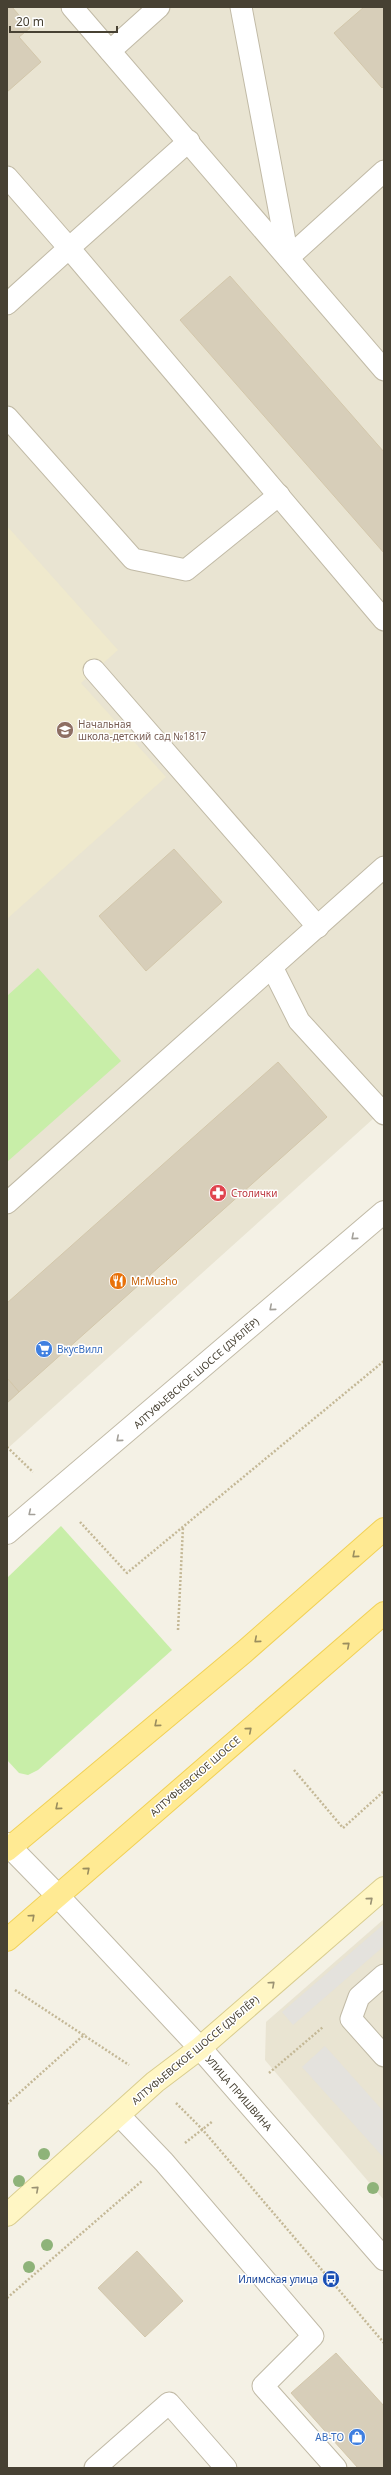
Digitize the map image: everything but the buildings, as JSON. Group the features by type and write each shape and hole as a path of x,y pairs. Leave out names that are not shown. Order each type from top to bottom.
{"main road":[{"path":"8,1847 244,1652 384,1529"},
{"name":"АЛТУФЬЕВСКОЕ ШОССЕ","path":"7,1940 384,1613"},
{"name":"АЛТУФЬЕВСКОЕ ШОССЕ (ДУБЛЁР)","path":"7,2215 155,2082 200,2048 384,1888"}],"street":[{"name":"АЛТУФЬЕВСКОЕ ШОССЕ (ДУБЛЁР)","path":"7,1533 384,1212"},
{"path":"8,1847 58,1895"},
{"name":"УЛИЦА ПРИШВИНА","path":"58,1895 200,2048 384,2259"}],"lane":[{"path":"72,7 189,141 384,370"},
{"path":"110,51 160,7"},
{"path":"241,7 288,258"},
{"path":"7,304 189,141"},
{"path":"288,258 384,171"},
{"path":"7,177 69,248 384,620"},
{"path":"7,417 133,559 186,570 279,495"},
{"path":"94,670 318,927"},
{"path":"7,1203 384,867"},
{"path":"272,967 299,1021 384,1114"},
{"path":"384,1975 359,1998 351,2019 384,2056"},
{"path":"119,2115 164,2162 313,2336 263,2386 336,2468"},
{"path":"95,2468 169,2403 226,2468"}],"path":[{"path":"80,1522 127,1573 384,1361"},
{"path":"7,1446 33,1472"},
{"path":"178,1630 183,1526"},
{"path":"294,1770 343,1828 384,1791"},
{"path":"15,1990 85,2034 155,2082 202,2129 384,2343"},
{"path":"269,2073 359,1998"},
{"path":"7,2104 85,2034"},
{"path":"7,2298 213,2121"}],"shaded area":[{"path":"7,7 384,7 384,1109 7,1449"},
{"name":"Начальная школа-детский сад №1817","path":"7,526 118,650 81,683 166,777 7,919"},
{"path":"384,1919 384,2200 265,2060 266,2022"},
{"path":"384,1924 384,1946 293,2025 282,2012"},
{"path":"325,2046 384,2112 384,2158 302,2067"}],"green space":[{"path":"38,968 121,1061 7,1162 7,996"},
{"path":"61,1526 172,1650 38,1770 28,1775 19,1773 7,1760 7,1578"}],"place":[{"name":"Начальная школа-детский сад №1817","path":"65,730"},
{"name":"Столички","path":"218,1193"},
{"name":"Mr.Musho","path":"118,1281"},
{"name":"ВкусВилл","path":"44,1349"},
{"name":"Илимская улица","path":"331,2279"},
{"name":"АВ-ТО","path":"357,2437"}]}
